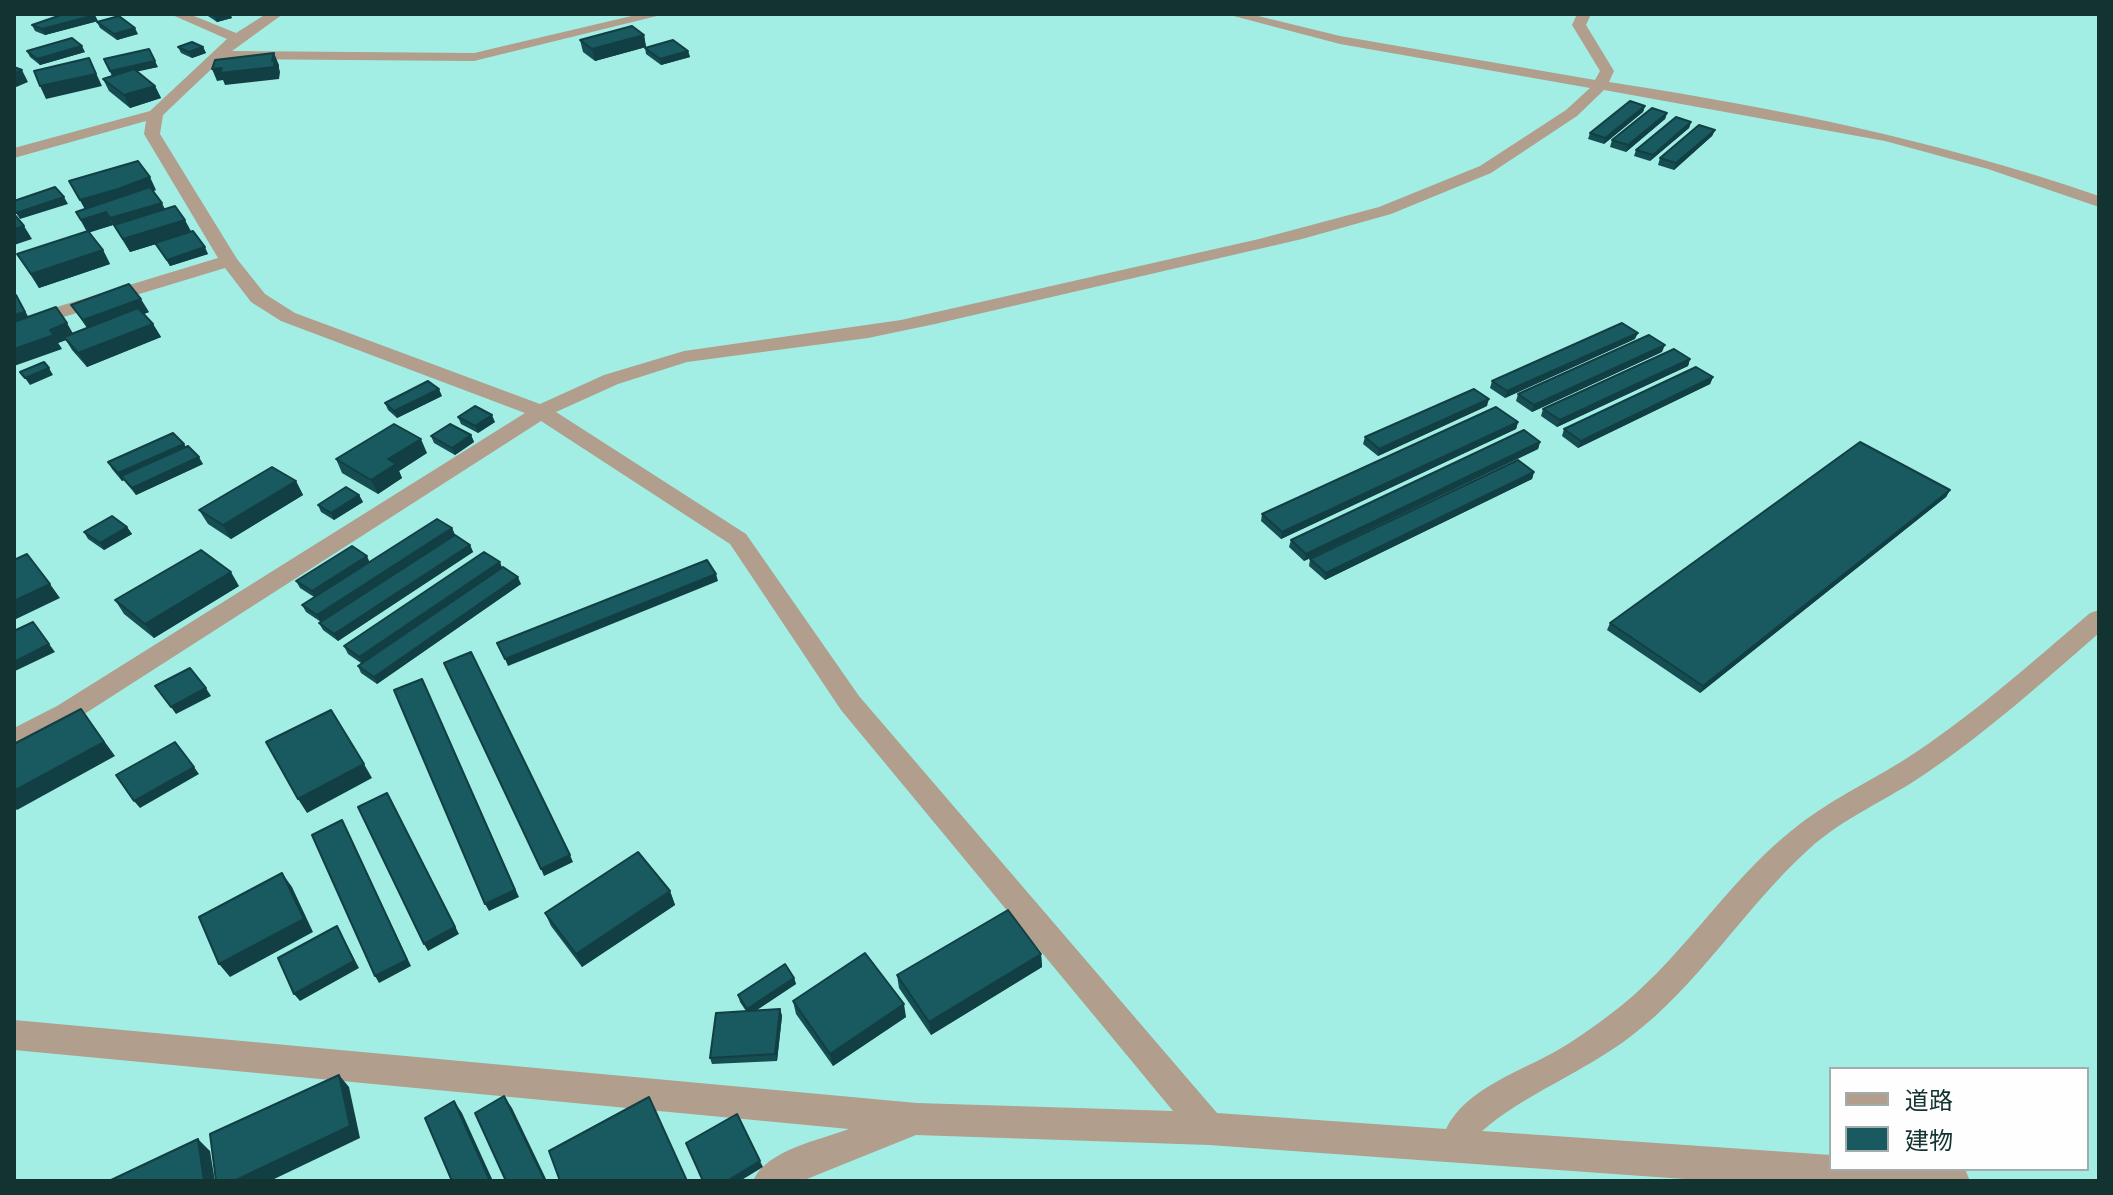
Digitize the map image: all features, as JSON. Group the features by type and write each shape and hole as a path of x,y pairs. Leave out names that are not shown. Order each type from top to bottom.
{"street":[{"path":"177,14 237,38"},
{"path":"14,153 155,114 237,38 276,14"},
{"path":"219,55 474,57 658,14"},
{"path":"1233,14 1350,42 1908,142 2015,171 2099,202"},
{"path":"14,740 66,713 541,412 600,383 678,359 734,347 865,332 926,320 1383,212 1468,179 1587,102 1601,86 1607,71 1579,25 1584,14"},
{"path":"155,114 152,134 229,261 258,298 288,317 541,412 738,539 850,703 1209,1129"},
{"path":"14,326 229,261"},
{"path":"1455,1146 1465,1125 1483,1109 1571,1060 1620,1026 1672,982 1750,888 1801,839 1838,812 1916,766 2032,677 2099,619"},
{"path":"14,1035 917,1119 1209,1129 1953,1181"},
{"path":"770,1181 787,1170 917,1119"}],"building":[{"path":"64,14 95,15 42,29 32,25"},
{"path":"119,16 135,28 114,34 97,22"},
{"path":"632,26 644,35 592,49 580,40"},
{"path":"72,38 82,46 37,59 27,51"},
{"path":"673,40 688,51 660,59 645,48"},
{"path":"192,42 203,47 189,52 178,47"},
{"path":"149,49 155,61 110,71 104,59"},
{"path":"274,53 274,67 220,73 222,68 212,69 215,60"},
{"path":"89,58 96,74 40,86 34,71"},
{"path":"134,69 155,86 124,95 103,79"},
{"path":"1630,101 1645,106 1605,138 1590,133"},
{"path":"1652,108 1667,113 1628,145 1612,140"},
{"path":"1676,117 1691,122 1653,155 1636,150"},
{"path":"1699,125 1715,130 1676,163 1660,158"},
{"path":"138,161 150,177 118,189 80,200 69,181"},
{"path":"55,187 64,197 16,213 14,210 14,201"},
{"path":"150,187 162,203 110,218 106,212 81,220 76,212"},
{"path":"175,206 185,220 123,239 114,225"},
{"path":"14,214 24,226 14,229"},
{"path":"88,231 103,250 31,274 17,254"},
{"path":"193,231 205,247 167,260 155,243"},
{"path":"129,284 141,299 83,320 71,305"},
{"path":"14,296 25,312 14,315"},
{"path":"56,307 67,323 50,330 54,335 14,349 14,322"},
{"path":"138,308 153,324 78,353 64,337"},
{"path":"1622,323 1638,333 1507,391 1492,381"},
{"path":"1649,335 1665,345 1534,405 1518,394"},
{"path":"1674,349 1690,359 1560,420 1543,409"},
{"path":"44,362 49,368 25,378 20,372"},
{"path":"1696,367 1713,377 1581,441 1564,429"},
{"path":"428,381 439,389 394,411 385,403"},
{"path":"1474,389 1489,399 1379,449 1365,437"},
{"path":"475,406 492,415 475,426 458,417"},
{"path":"1496,407 1518,422 1282,532 1262,514"},
{"path":"394,424 421,439 388,459 396,464 371,480 336,459"},
{"path":"450,424 471,435 452,448 431,436"},
{"path":"1524,430 1540,442 1306,554 1291,540"},
{"path":"173,433 184,444 118,473 108,462"},
{"path":"1860,442 1950,490 1703,686 1610,623"},
{"path":"188,446 199,457 132,488 121,476"},
{"path":"1518,460 1534,472 1326,573 1310,559"},
{"path":"272,467 296,481 223,525 199,510"},
{"path":"346,487 359,495 331,513 318,505"},
{"path":"112,516 127,527 100,543 84,532"},
{"path":"437,519 452,528 317,615 302,605"},
{"path":"455,535 470,545 334,634 319,623"},
{"path":"352,546 367,556 312,591 296,581"},
{"path":"201,550 231,572 145,624 115,600"},
{"path":"484,552 500,562 359,657 344,646"},
{"path":"27,554 50,584 14,601 14,560"},
{"path":"707,560 716,574 505,659 497,643"},
{"path":"503,567 518,577 374,677 358,666"},
{"path":"33,622 49,644 14,662 14,631"},
{"path":"471,652 570,855 541,869 444,663"},
{"path":"190,668 206,688 171,707 155,686"},
{"path":"422,679 515,890 485,904 394,690"},
{"path":"81,709 104,742 14,791 14,744"},
{"path":"331,710 364,764 298,799 266,742"},
{"path":"175,742 194,767 134,801 116,775"},
{"path":"387,793 455,927 424,944 358,807"},
{"path":"342,820 407,960 375,976 312,835"},
{"path":"638,852 670,891 576,954 545,913"},
{"path":"282,873 304,919 219,964 199,917"},
{"path":"1008,910 1041,954 929,1022 897,975"},
{"path":"337,926 354,961 294,994 278,958"},
{"path":"865,953 904,1004 830,1054 793,1001"},
{"path":"785,964 794,978 747,1009 738,995"},
{"path":"780,1009 775,1054 710,1058 716,1013"},
{"path":"339,1075 350,1126 234,1181 216,1181 210,1134"},
{"path":"504,1096 545,1181 506,1181 475,1113"},
{"path":"649,1097 687,1181 560,1181 549,1151"},
{"path":"454,1101 490,1181 452,1181 425,1118"},
{"path":"737,1114 760,1161 727,1181 703,1181 686,1143"},
{"path":"198,1139 204,1181 109,1181"}]}
